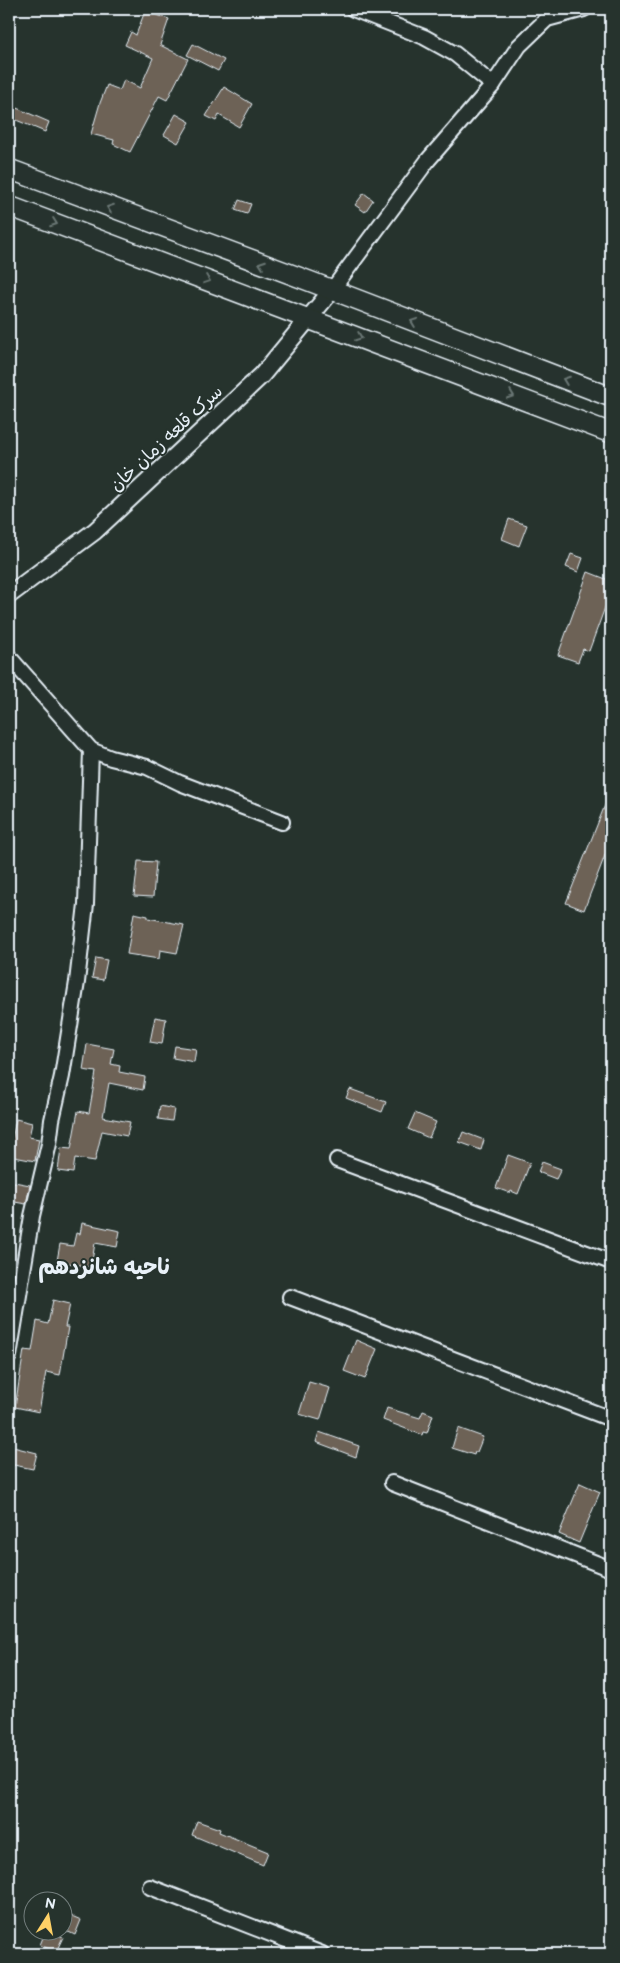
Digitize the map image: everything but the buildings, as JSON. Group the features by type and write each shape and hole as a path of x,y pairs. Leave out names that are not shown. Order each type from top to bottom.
{"main road":[{"path":"9,169 332,290 611,398"},
{"path":"9,206 611,433"}],"street":[{"path":"353,9 424,37 456,54 493,85"},
{"path":"332,290 428,160 493,85 519,46 547,20 584,9"},
{"name":"سرک قلعه زمان خان","path":"9,595 95,531 262,375 332,290"},
{"path":"9,657 91,750 111,758 147,767 180,783 282,822"},
{"path":"9,1356 32,1216 49,1144 77,982 86,904 91,750"},
{"path":"337,1160 611,1262"},
{"path":"290,1297 611,1419"},
{"path":"392,1483 611,1568"},
{"path":"150,1887 322,1954"}],"district":[{"name":"ناحیه شانزدهم","path":"104,1266"}]}
